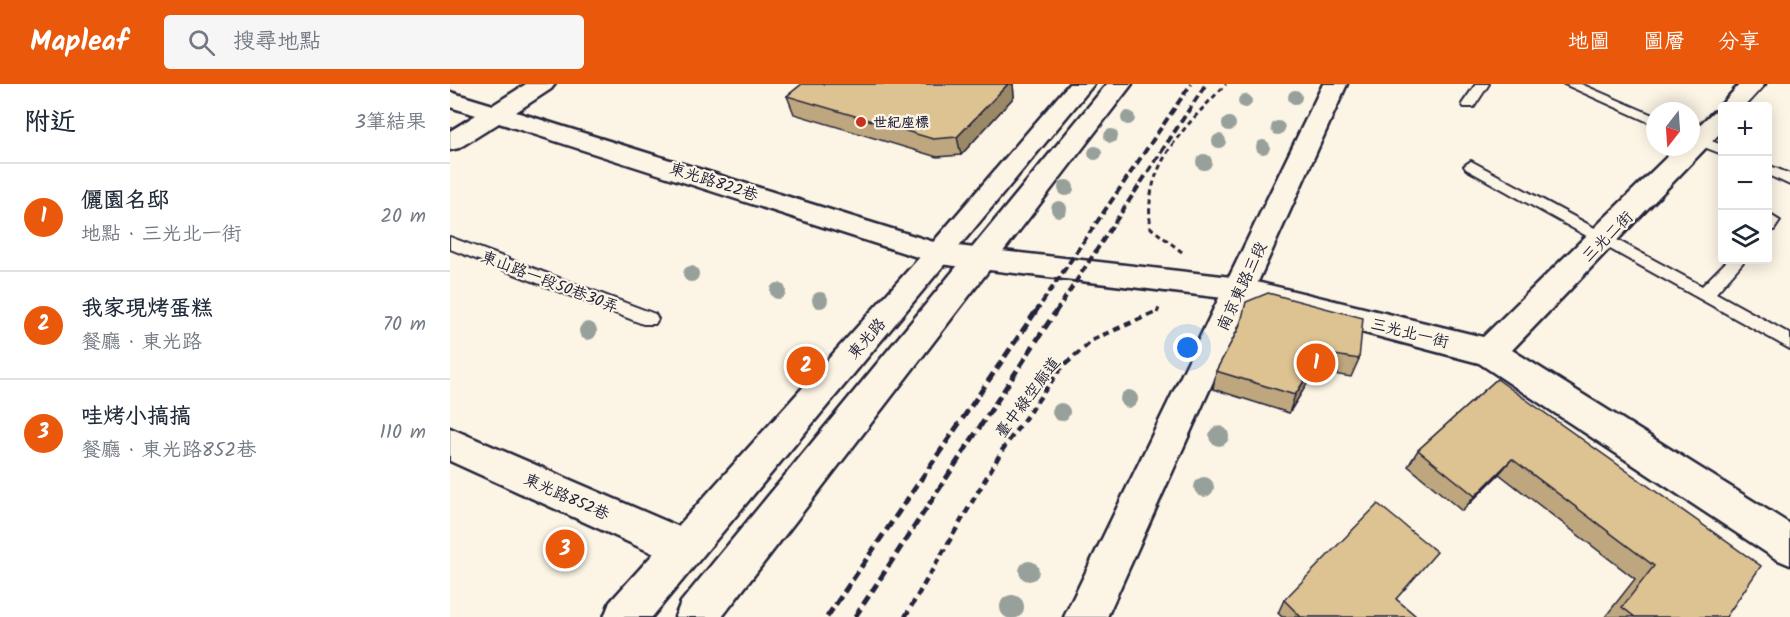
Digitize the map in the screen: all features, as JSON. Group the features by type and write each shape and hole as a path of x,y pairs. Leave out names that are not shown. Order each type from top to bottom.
{"street":[{"path":"450,142 543,84"},
{"name":"東光路","path":"625,617 939,254 1082,84"},
{"path":"696,617 1120,84"},
{"name":"南京東路三段","path":"1085,617 1335,84"},
{"path":"1736,102 1753,84"},
{"name":"東光路822巷","path":"450,99 498,112 939,254 978,260"},
{"name":"三光二街","path":"1489,352 1603,239 1705,143 1718,123"},
{"name":"三光北一街","path":"978,260 1240,289 1489,352 1790,546"},
{"name":"東光路852巷","path":"450,444 684,548"}],"lane":[{"path":"1469,104 1483,84"},
{"path":"1570,84 1646,117"},
{"path":"1471,166 1790,342"},
{"path":"1772,172 1790,180"},
{"name":"東山路一段50巷30弄","path":"450,243 649,319"},
{"path":"1704,295 1733,264"}],"path":[{"name":"臺中綠空廊道","path":"905,617 928,581 962,516 993,464 1053,377 1085,344 1156,313 1174,280 1184,253 1151,228 1148,206 1154,185 1163,161 1183,130 1226,84"}],"building":[{"path":"802,84 1008,84 957,137 933,139 787,96"},
{"path":"1268,293 1363,318 1359,359 1322,353 1295,395 1216,371 1240,326 1246,302"},
{"path":"1497,379 1761,566 1726,617 1635,617 1622,607 1654,566 1512,459 1475,496 1418,450"},
{"path":"1378,504 1437,552 1396,599 1417,617 1301,617 1284,600"}],"railway":[{"path":"1035,313 1191,84"},
{"path":"1055,313 1206,84"},
{"path":"827,617 1036,311"},
{"path":"855,617 1056,311"}],"place":[{"name":"世紀座標","path":"861,122"},
{"name":"儷園名邸","path":"1316,363"},
{"name":"我家現烤蛋糕","path":"806,366"},
{"name":"哇烤小搞搞","path":"565,549"}]}
